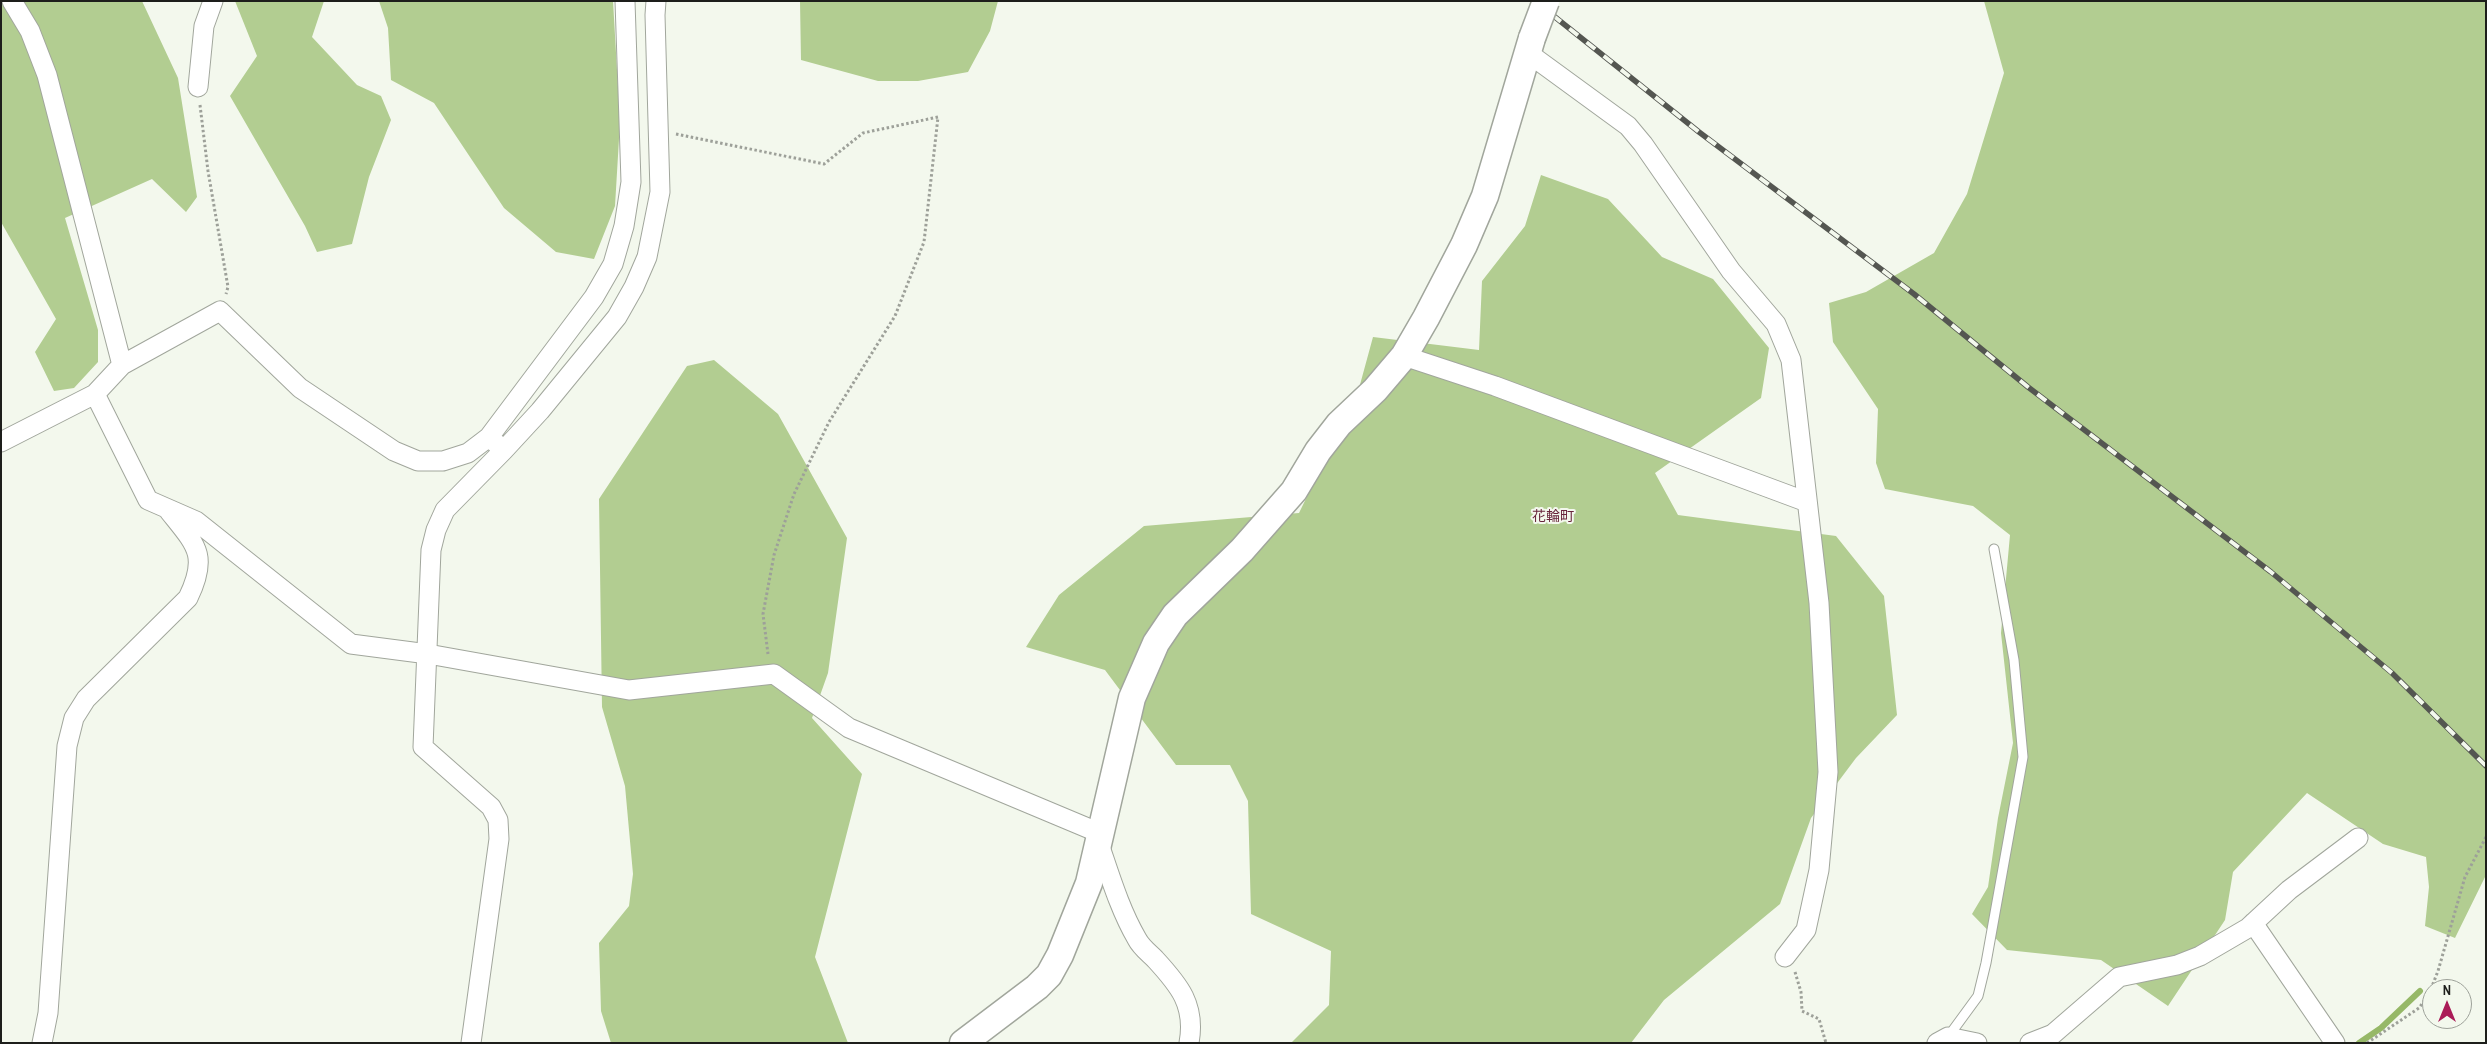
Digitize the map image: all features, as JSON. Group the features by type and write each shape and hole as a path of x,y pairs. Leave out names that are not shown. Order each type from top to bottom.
{"street":[{"path":"12,1 30,30 47,75 122,365"},
{"path":"198,87 204,26 213,1"},
{"path":"1,442 95,394 122,365 220,311 300,388 394,451 418,461 443,462 468,453 489,437 594,297 613,264 624,226 631,182 625,1"},
{"path":"471,1043 500,839 498,820 491,807 423,747 431,550 436,530 445,510 504,450 617,316 634,288 647,257 655,226 660,192 656,1"},
{"path":"963,1043 1037,987 1048,975 1072,929 1089,883 1101,839 1132,698 1156,643 1176,615 1242,550 1275,514 1294,491 1318,451 1339,424 1375,390 1404,356 1426,318 1464,246 1482,204 1530,46 1546,1"},
{"path":"1530,46 1628,126 1643,144 1731,271 1776,324 1791,360 1819,603 1828,772 1820,870 1806,930 1785,957"},
{"path":"1404,356 1495,386 1808,502"},
{"path":"95,394 148,500 196,521 351,644 428,654 629,690 774,674 850,728 1101,839"},
{"path":"489,437 504,450"},
{"path":"42,1043 48,1013 64,772 74,718 86,699 188,598 195,584 200,564 195,544 167,508"},
{"path":"2030,1043 2052,1034 2119,978 2177,965 2200,956 2253,923 2289,890 2358,838"},
{"path":"1101,839 1118,900 1138,941 1176,981 1187,1001 1191,1033 1190,1043"},
{"path":"2253,923 2334,1043"},
{"path":"1942,1040 1976,1043"}],"lane":[{"path":"1942,1040 1978,996 1986,963 2023,757 2014,660 1994,549"}],"path":[{"path":"198,87 208,171 228,287 220,311"},
{"path":"659,131 824,164 863,133 938,117 924,242 895,316 829,422 794,494 774,555 763,614 767,651 774,674"},
{"path":"2367,1043 2419,1008 2429,994 2438,971 2465,877 2486,837"},
{"path":"1785,957 1798,975 1802,1011 1819,1019 1826,1043"}],"green space":[{"path":"1,1 142,1 178,78 197,197 186,212 152,179 65,218 98,330 98,362 74,388 54,391 35,352 56,319 1,222"},
{"path":"235,1 324,1 312,37 357,85 381,96 391,120 369,177 352,244 317,252 305,226 230,96 257,56"},
{"path":"379,1 613,1 620,122 615,206 594,259 556,252 504,208 434,103 391,80 388,28"},
{"path":"800,1 998,1 990,31 968,72 918,81 878,81 801,60"},
{"path":"1984,1 2486,1 2486,875 2455,938 2425,926 2429,887 2426,857 2383,844 2307,793 2233,872 2225,920 2168,1006 2101,960 2007,950 1972,914 1988,887 1998,818 2013,743 2001,633 2010,535 1973,506 1885,489 1876,463 1878,409 1833,342 1829,303 1866,292 1934,253 1967,194 2004,73"},
{"path":"1541,175 1608,199 1662,257 1713,279 1769,348 1761,398 1655,473 1678,515 1836,536 1884,596 1897,715 1856,758 1811,818 1780,904 1664,1000 1631,1043 1291,1043 1329,1005 1331,951 1251,914 1248,801 1230,765 1176,765 1105,670 1026,647 1059,595 1144,526 1299,513 1358,392 1373,337 1479,350 1482,281 1525,226"},
{"path":"714,360 778,414 847,538 828,673 812,718 862,774 815,957 848,1043 611,1043 601,1011 599,943 629,906 633,874 625,786 602,707 599,499 687,366"}],"waterway":[{"path":"2359,1043 2381,1028 2420,991"}],"railway":[{"path":"1535,1 1699,132 1914,294 2028,387 2271,572 2392,673 2486,766"}],"district":[{"name":"花輪町","path":"1553,517"}]}
